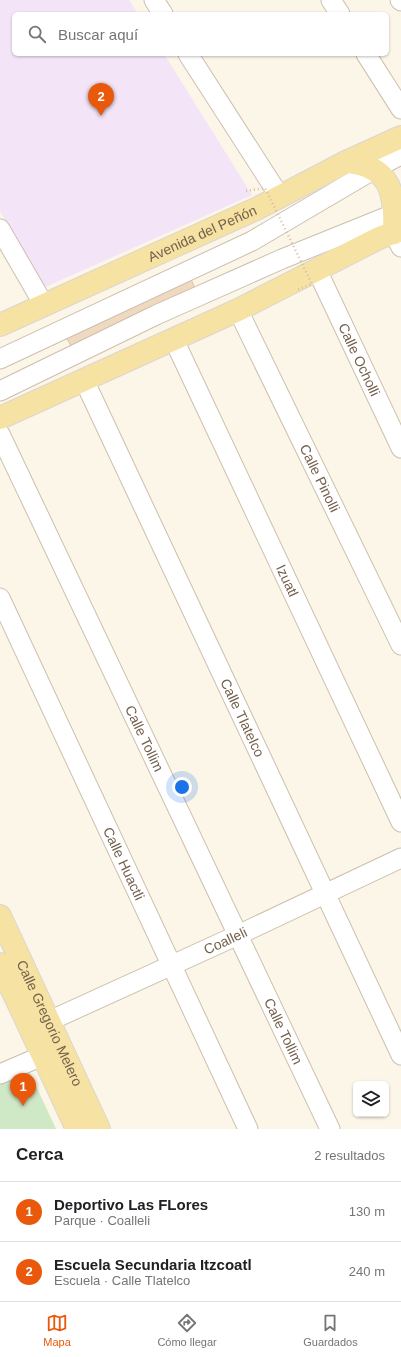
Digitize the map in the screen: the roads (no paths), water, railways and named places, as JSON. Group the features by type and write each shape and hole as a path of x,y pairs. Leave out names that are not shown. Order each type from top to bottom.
{"main road":[{"name":"Avenida del Peñón","path":"0,325 280,198 346,162 401,137"},
{"path":"0,418 238,310 397,228 391,190 384,177 374,169 360,163 346,162"},
{"name":"Calle Gregorio Melero","path":"0,916 40,1025 52,1052 77,1129"},
{"name":"Calle Gregorio Melero","path":"0,964 40,1025"},
{"name":"Calle Gregorio Melero","path":"52,1052 99,1129"}],"street":[{"path":"154,0 162,12"},
{"path":"331,0 339,12"},
{"path":"189,56 280,198"},
{"path":"367,56 401,109"},
{"path":"0,359 252,241 374,169 401,155"},
{"path":"0,391 156,315 282,259 397,228"},
{"path":"0,229 44,305"},
{"name":"Calle Ocholli","path":"317,270 401,448"},
{"name":"Calle Pinolli","path":"238,310 401,645"},
{"name":"Izuatl","path":"174,340 401,822"},
{"name":"Calle Tlatelco","path":"84,380 401,1055"},
{"name":"Calle Tollim","path":"0,434 330,1129"},
{"name":"Calle Huactli","path":"0,598 170,965 248,1129"},
{"name":"Coalleli","path":"40,1025 238,935 401,858"},
{"path":"0,1074 52,1052"}],"place":[{"name":"Escuela Secundaria Itzcoatl","path":"101,116"},
{"name":"Deportivo Las FLores","path":"23,1106"}]}
